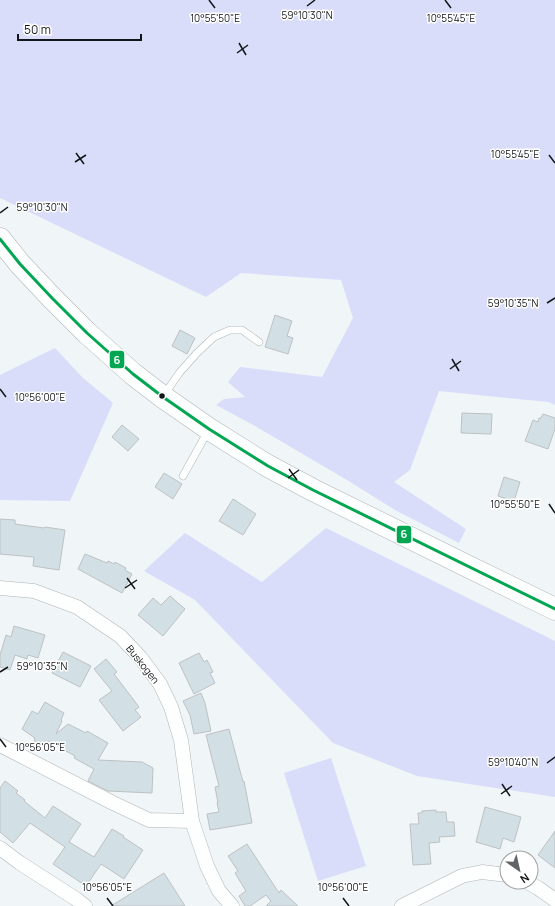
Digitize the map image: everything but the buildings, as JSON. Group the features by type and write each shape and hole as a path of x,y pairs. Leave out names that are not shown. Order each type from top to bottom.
{"main road":[{"path":"0,239 20,264 87,333 133,374 209,430 268,466 313,490 555,609"}],"street":[{"name":"Buskogen","path":"0,588 34,591 77,607 120,636 140,658 160,684 171,707 181,740 192,821 206,866 219,891 232,906"},
{"path":"0,745 148,820 192,821"},
{"path":"0,848 20,864 85,906"},
{"path":"402,906 462,876 482,872 499,874"},
{"path":"539,889 555,900"}],"lane":[{"path":"163,397 180,372 214,337 230,330 242,330 259,342"},
{"path":"183,476 209,430"}],"shaded area":[{"path":"0,0 555,0 555,405 548,402 439,391 410,470 394,482 466,529 459,543 395,510 255,426 216,405 224,399 245,397 228,382 240,367 322,377 353,318 341,280 241,273 206,297 0,198"},
{"path":"55,348 82,377 113,403 70,501 0,500 0,375"},
{"path":"326,528 555,641 555,797 417,776 333,743 195,600 144,571 185,533 262,582"},
{"path":"331,758 366,866 318,881 284,773"}],"transit line":[{"name":"6","path":"0,239 20,264 87,333 133,374 209,429 268,466 313,490 555,609"}]}
